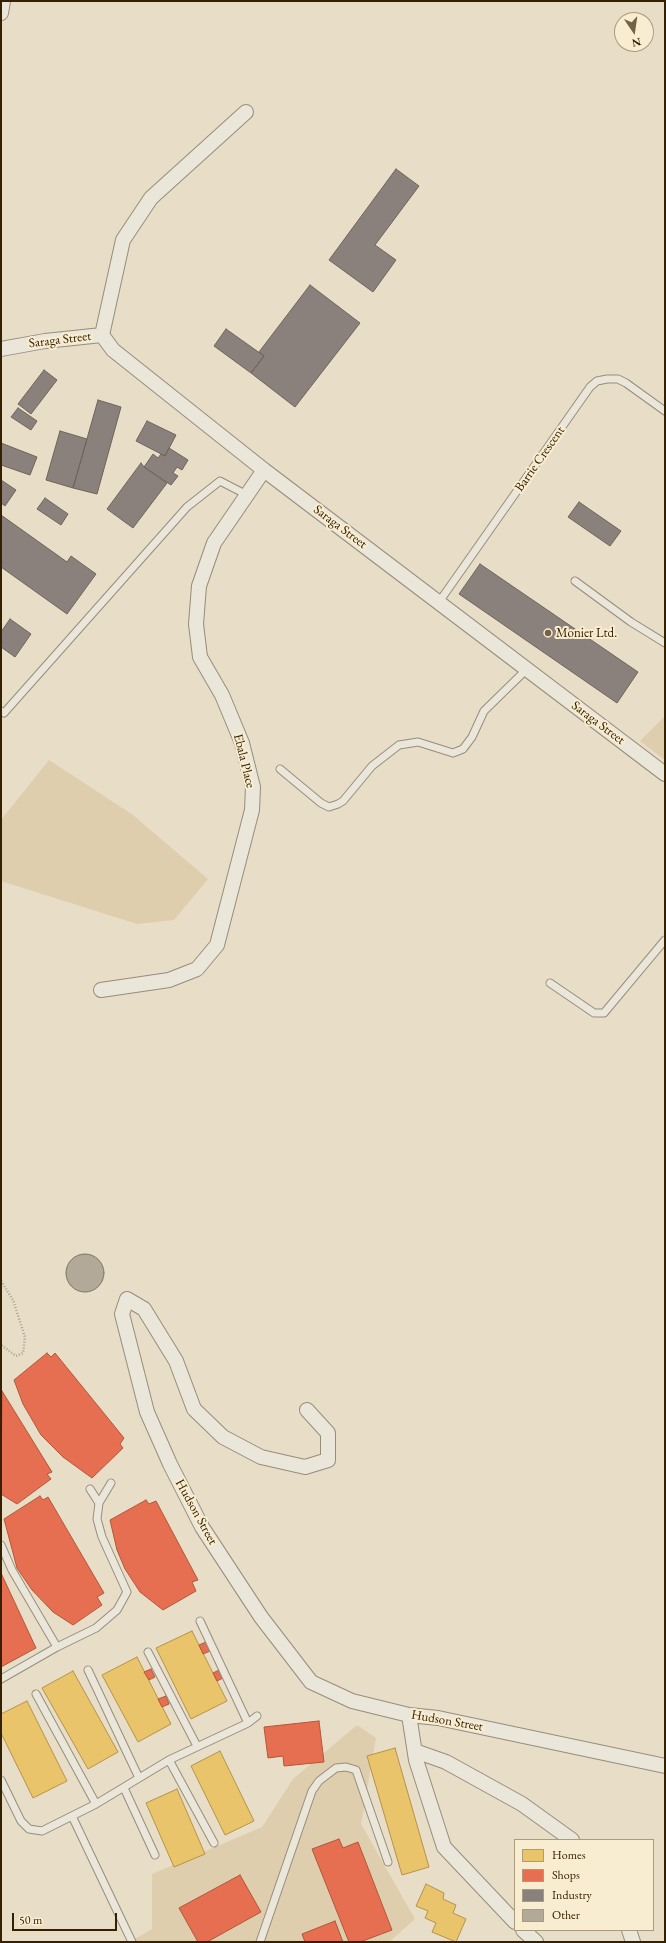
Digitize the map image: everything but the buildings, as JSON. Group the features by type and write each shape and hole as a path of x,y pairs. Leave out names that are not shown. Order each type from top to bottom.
{"street":[{"path":"1,13 3,1"},
{"path":"102,335 123,240 151,198 246,112"},
{"name":"Saraga Street","path":"1,349 45,341 102,335 113,350 264,470 665,774"},
{"name":"Ebala Place","path":"101,990 169,980 197,969 217,945 252,810 253,787 242,743 222,695 200,657 196,624 199,586 214,543 264,470"},
{"name":"Hudson Street","path":"307,1410 328,1433 328,1460 305,1467 261,1457 223,1437 194,1409 176,1361 144,1309 127,1299 122,1314 147,1412 170,1464 202,1527 261,1617 311,1682 352,1701 409,1715 438,1718 665,1766"},
{"path":"409,1715 416,1760 444,1847 514,1921"},
{"path":"415,1751 446,1762 522,1804 571,1839"},
{"path":"524,1931 536,1942"},
{"path":"629,1931 633,1942"}],"lane":[{"name":"Barrie Crescent","path":"439,602 590,387 597,381 613,379 626,382 665,411"},
{"path":"1,711 4,713 187,507 220,481 247,495"},
{"path":"575,581 631,622 665,643"},
{"path":"280,769 321,803 329,807 338,804 343,801 372,766 399,745 418,742 453,753 463,749 472,737 484,711 527,669"},
{"path":"550,983 594,1013 604,1013 665,940"},
{"path":"1,1679 57,1647 96,1628 117,1610 127,1592 102,1537 97,1519 99,1503 111,1483"},
{"path":"90,1489 99,1503"},
{"path":"1,1545 12,1570 57,1647"},
{"path":"200,1621 248,1723"},
{"path":"148,1652 197,1746"},
{"path":"88,1670 139,1778"},
{"path":"36,1694 96,1804"},
{"path":"1,1780 21,1820 29,1828 42,1831 96,1804 169,1760 248,1723 257,1716"},
{"path":"169,1760 214,1843"},
{"path":"260,1942 312,1791 319,1780 336,1768 346,1767 356,1770 388,1862"},
{"path":"124,1788 155,1855"},
{"path":"72,1816 132,1942"}],"path":[{"path":"1,1281 14,1300 25,1336 23,1353 16,1356 1,1345"}],"shaded area":[{"path":"665,716 665,760 640,741"},
{"path":"49,760 133,815 208,879 174,920 137,924 1,881 1,820"},
{"path":"357,1725 376,1738 361,1824 415,1919 389,1942 130,1942 152,1929 152,1874 262,1827 293,1779"}],"place":[{"name":"Monier Ltd.","path":"548,633"}]}
